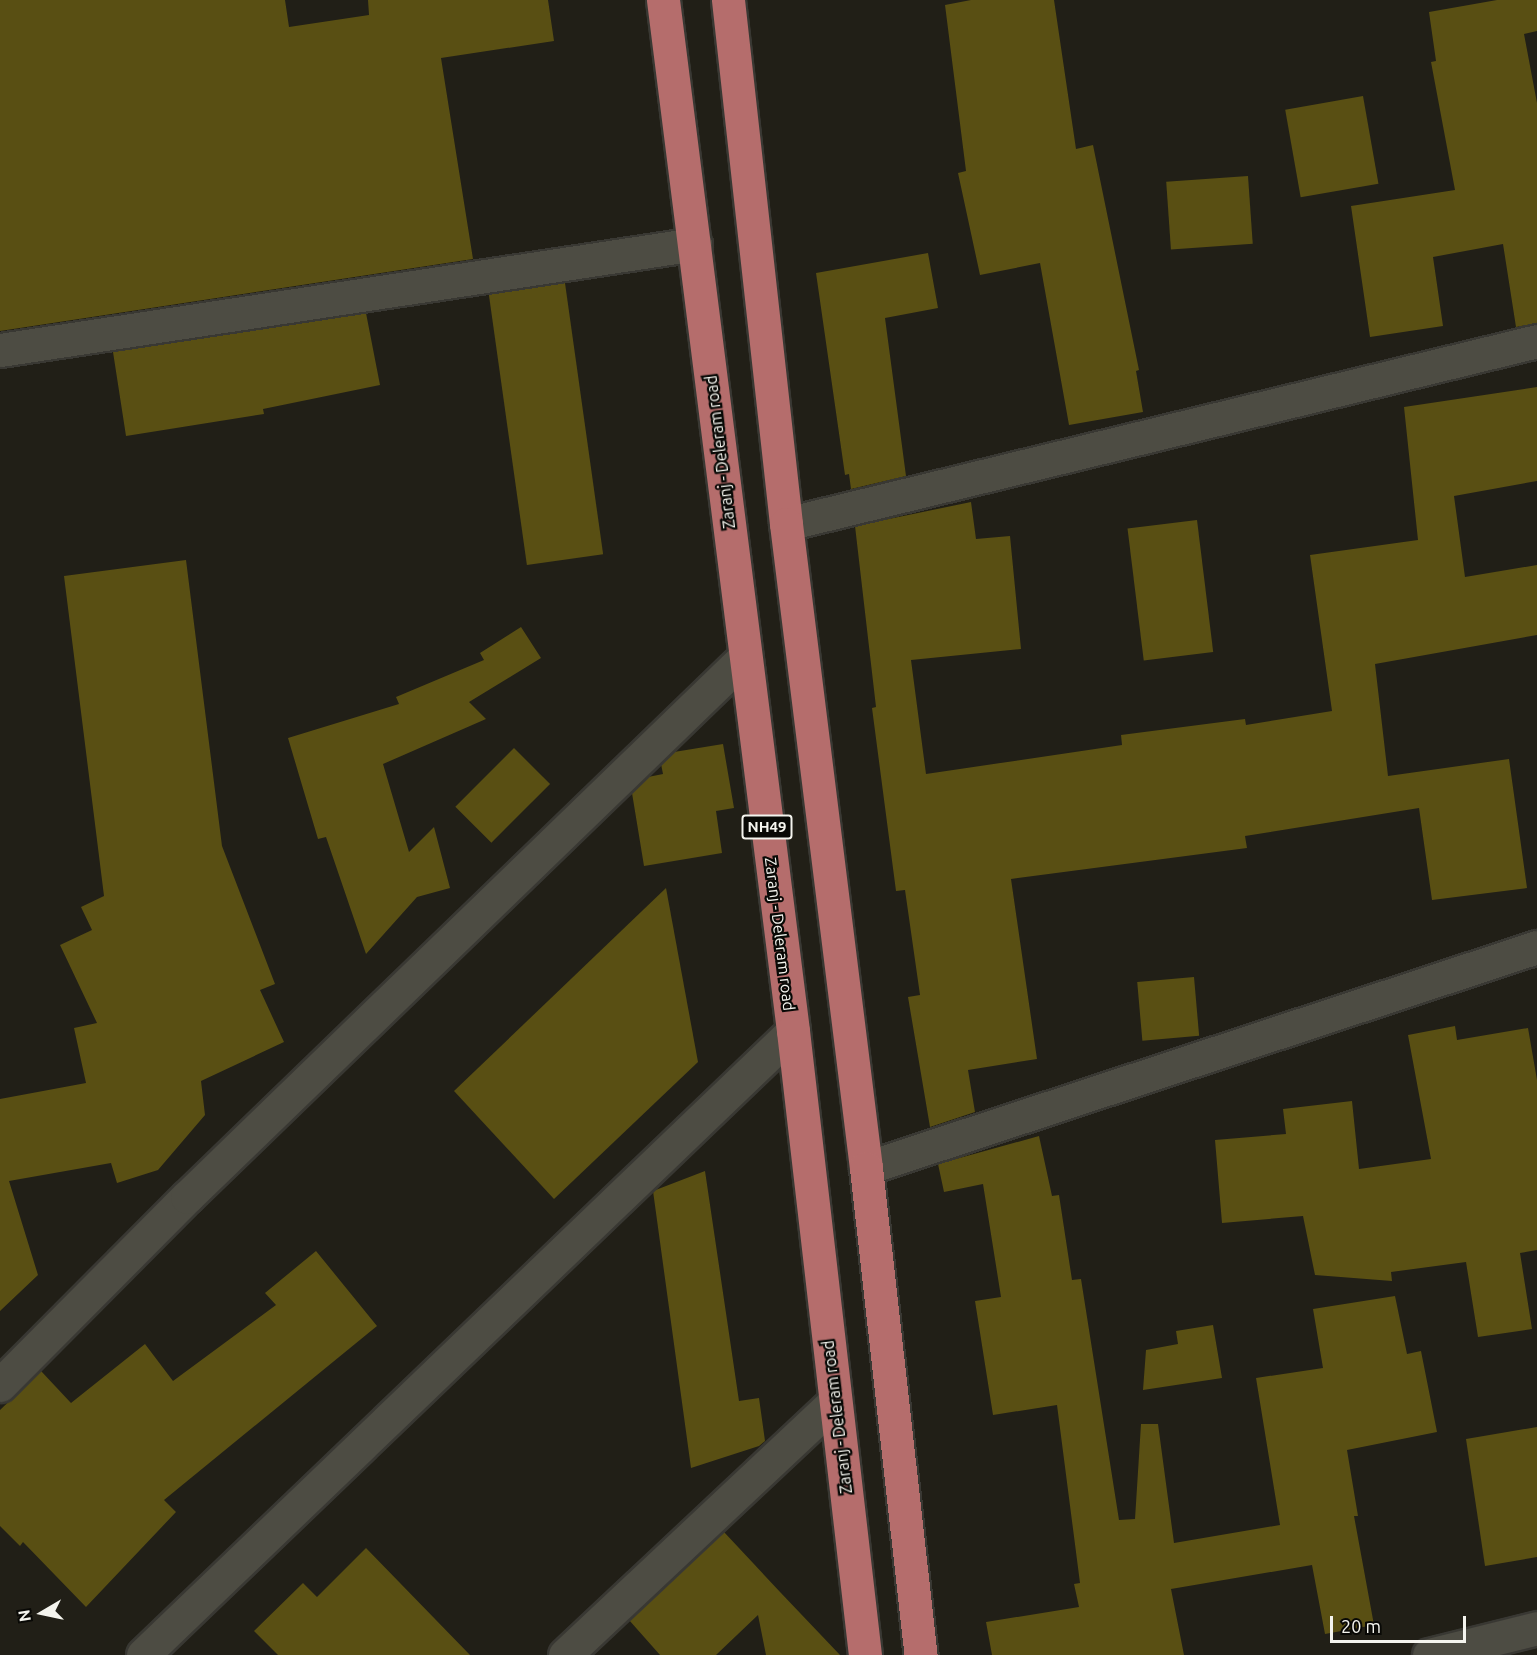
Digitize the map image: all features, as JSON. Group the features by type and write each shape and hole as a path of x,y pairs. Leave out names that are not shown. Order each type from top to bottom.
{"highway":[{"name":"Zaranj - Deleram road","path":"663,0 793,1031 865,1655"},
{"path":"728,0 786,524 866,1168 921,1655"}],"street":[{"path":"0,350 695,244"},
{"path":"786,524 1537,341"},
{"path":"0,1386 188,1197 745,657"},
{"path":"866,1168 1537,947"},
{"path":"143,1655 793,1031"},
{"path":"565,1655 834,1402"},
{"path":"1429,1655 1537,1628"}],"building":[{"path":"0,0 285,0 289,27 369,15 368,0 548,0 554,41 441,58 473,259 0,331"},
{"path":"971,0 1054,0 1076,149 1093,145 1139,370 1136,371 1143,412 1069,425 1040,263 980,275 958,173 966,171 945,5"},
{"path":"1497,0 1537,0 1537,31 1524,34 1537,103 1537,323 1516,327 1503,244 1433,257 1443,326 1370,337 1351,206 1455,190 1431,62 1436,61 1429,12"},
{"path":"1363,96 1378,184 1301,197 1285,110"},
{"path":"1248,176 1253,244 1171,250 1166,182"},
{"path":"928,253 938,308 885,318 906,476 851,489 849,474 845,475 816,273"},
{"path":"565,283 603,554 527,565 489,294"},
{"path":"366,313 380,385 263,409 264,414 126,436 113,352"},
{"path":"1537,387 1537,481 1454,496 1465,577 1537,565 1537,635 1375,664 1388,776 1509,759 1527,888 1432,900 1419,808 1245,836 1247,848 1011,879 1037,1059 968,1070 975,1112 930,1127 908,997 920,995 905,890 896,891 872,708 876,707 855,526 971,502 976,539 1010,536 1021,649 911,660 926,774 1122,745 1121,735 1245,719 1246,725 1332,711 1310,555 1418,540 1404,407"},
{"path":"1197,520 1213,652 1144,661 1128,529"},
{"path":"186,560 222,846 275,984 260,990 284,1042 201,1081 205,1115 158,1170 117,1183 111,1163 9,1181 38,1275 0,1311 0,1099 86,1083 74,1028 97,1023 60,945 92,930 81,907 104,896 64,576"},
{"path":"521,627 541,658 469,702 486,719 383,764 409,852 434,827 450,888 417,897 366,954 326,837 318,839 288,738 399,704 396,697 484,660 480,653"},
{"path":"723,744 734,808 716,811 722,853 644,866 632,793 648,777 663,774 661,764 674,752"},
{"path":"514,748 550,784 491,843 455,807"},
{"path":"666,888 698,1062 554,1199 454,1091"},
{"path":"1194,977 1199,1036 1142,1041 1137,982"},
{"path":"1455,1026 1457,1040 1528,1028 1537,1080 1537,1250 1520,1253 1532,1329 1478,1337 1466,1262 1391,1272 1392,1281 1315,1275 1303,1216 1222,1223 1215,1140 1286,1134 1283,1109 1352,1101 1359,1169 1431,1159 1408,1035"},
{"path":"1039,1136 1052,1196 1059,1195 1072,1280 1081,1279 1119,1520 1135,1519 1141,1424 1158,1424 1174,1543 1280,1525 1256,1378 1323,1368 1313,1309 1395,1296 1407,1354 1421,1351 1437,1432 1347,1450 1358,1516 1354,1516 1374,1625 1325,1634 1312,1565 1171,1589 1184,1655 992,1655 986,1622 1079,1607 1074,1584 1080,1583 1057,1405 993,1415 975,1301 1001,1297 983,1184 944,1192 938,1164"},
{"path":"705,1171 739,1401 759,1398 765,1441 759,1446 691,1468 653,1191"},
{"path":"316,1251 377,1326 164,1500 176,1512 86,1607 23,1542 20,1546 0,1526 0,1410 41,1371 71,1403 145,1344 173,1381 276,1305 265,1293"},
{"path":"1213,1325 1222,1378 1143,1390 1146,1350 1178,1344 1176,1331"},
{"path":"1537,1427 1537,1557 1485,1566 1466,1439"},
{"path":"724,1532 840,1655 766,1655 758,1615 716,1655 660,1655 629,1620"},
{"path":"366,1548 470,1655 278,1655 254,1631 303,1583 317,1597"}]}
